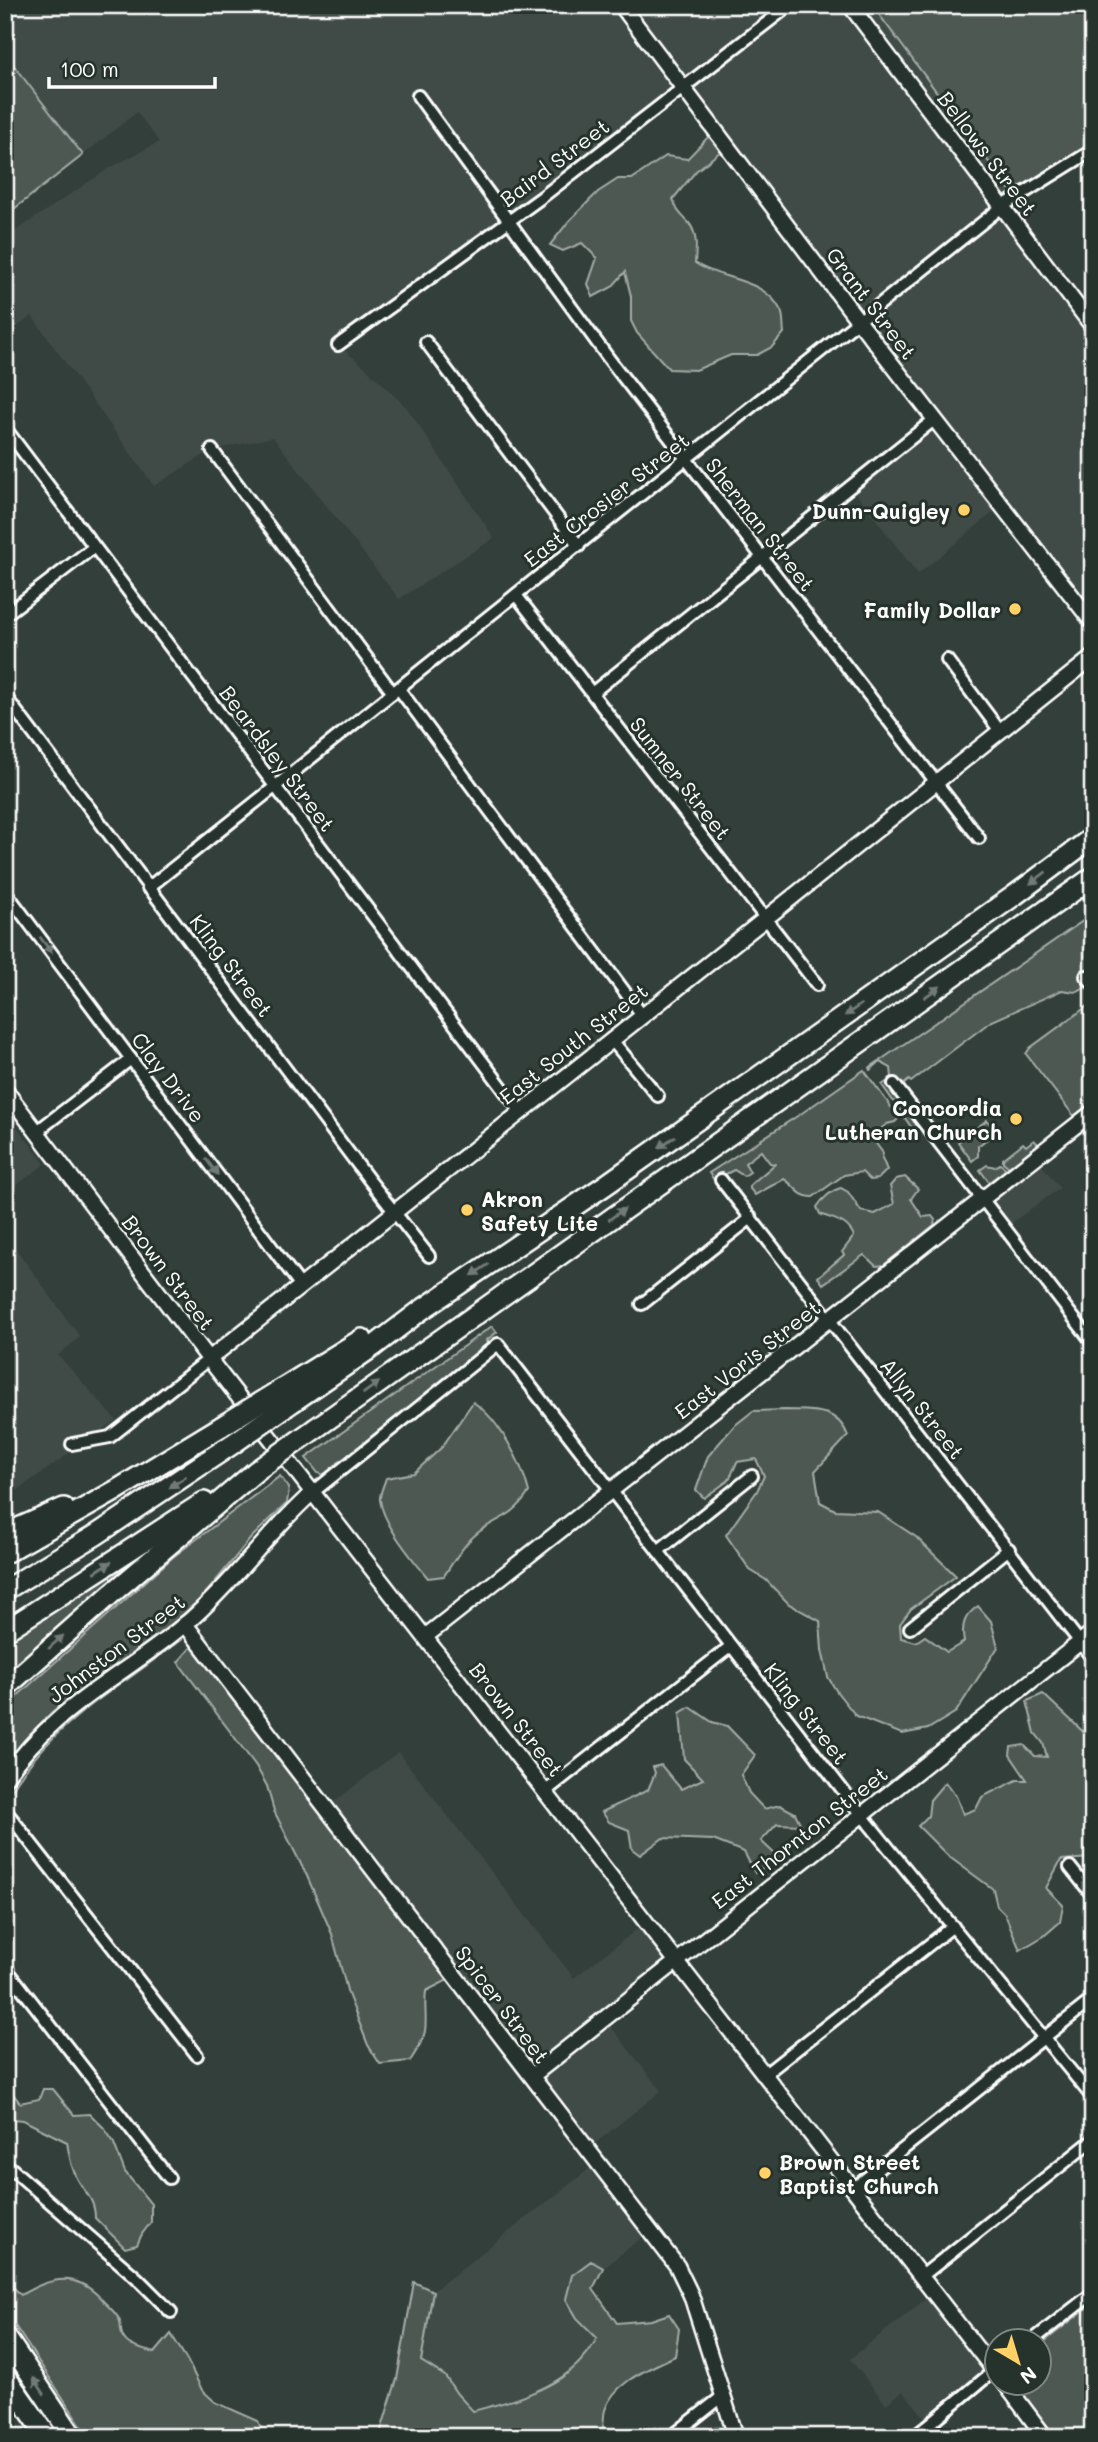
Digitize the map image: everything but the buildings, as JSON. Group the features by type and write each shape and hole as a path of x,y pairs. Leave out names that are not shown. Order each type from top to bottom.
{"highway":[{"path":"5,1553 222,1426 288,1395 374,1346 420,1311 607,1184 1093,837"},
{"path":"5,1631 256,1471 1093,877"},
{"path":"5,1590 96,1535 234,1443 288,1395"},
{"path":"5,1688 256,1471"},
{"path":"5,1534 55,1511 115,1491"},
{"path":"5,2336 73,2437"},
{"path":"5,2375 47,2437"},
{"path":"5,2386 47,2437"}],"main road":[{"name":"Grant Street","path":"621,5 860,323 1093,623"},
{"name":"Bellows Street","path":"850,5 1093,327"},
{"name":"East South Street","path":"209,1359 1093,657"},
{"name":"Brown Street","path":"5,1090 312,1493 982,2353"},
{"name":"East Voris Street","path":"426,1636 1093,1112"},
{"name":"Johnston Street","path":"5,1778 32,1742 62,1714 185,1624 273,1530 312,1493"},
{"name":"Spicer Street","path":"185,1624 683,2276 736,2437"},
{"name":"East Thornton Street","path":"531,2076 1093,1632"},
{"name":"Brown Street","path":"1014,2396 1045,2437"}],"street":[{"name":"Baird Street","path":"338,345 542,197 790,5"},
{"name":"Sherman Street","path":"418,96 609,359 978,838"},
{"name":"East Crosier Street","path":"148,888 860,323 1003,206 1093,150"},
{"path":"426,342 579,546"},
{"path":"592,693 935,419"},
{"name":"Beardsley Street","path":"5,428 520,1111"},
{"path":"212,450 642,1015"},
{"path":"5,615 94,547"},
{"name":"Sumner Street","path":"516,595 817,985"},
{"path":"947,660 1000,731"},
{"name":"Kling Street","path":"5,696 429,1256"},
{"name":"Clay Drive","path":"5,891 301,1286"},
{"path":"611,1039 658,1096"},
{"path":"36,1132 131,1059"},
{"path":"894,1084 1093,1343"},
{"name":"Allyn Street","path":"722,1180 1093,1659"},
{"path":"642,1304 751,1218"},
{"name":"Kling Street","path":"312,1493 498,1345 861,1815 1093,2098"},
{"name":"East South Street","path":"72,1444 110,1437 209,1359"},
{"path":"658,1551 752,1476"},
{"path":"910,1628 1009,1549"},
{"path":"546,1791 731,1646"},
{"path":"5,1810 197,2055"},
{"path":"1070,1867 1093,1896"},
{"path":"764,2075 953,1926"},
{"path":"5,1967 169,2178"},
{"path":"854,2188 1093,1999"},
{"path":"922,2276 1093,2140"},
{"path":"5,2163 137,2278 171,2312"},
{"path":"1051,2326 1093,2293"},
{"path":"914,2437 982,2386"},
{"path":"670,2437 723,2396"}],"shaded area":[{"path":"5,5 1093,5 1093,150 1044,180 860,323 683,89 339,346 407,408 494,538 399,599 273,437 212,450 154,486 32,316 5,335 5,238 108,169 159,142 137,112 83,155 5,54"},
{"path":"872,5 1093,5 1093,142 1015,190 1009,189"},
{"path":"5,54 83,155 5,216"},
{"path":"710,135 721,151 696,171 673,199 694,232 695,263 764,292 774,300 781,311 784,333 772,347 757,355 731,355 696,370 669,369 637,333 631,321 631,296 625,272 612,287 593,297 588,284 597,258 582,243 563,251 550,245 598,192 618,179 632,179 666,156 687,159"},
{"path":"1003,210 1093,328 1093,620 863,323"},
{"path":"935,420 1001,506 918,574 851,487"},
{"path":"1093,914 1093,973 1090,970 1080,979 1086,987 1075,992 1062,990 990,1022 911,1082 909,1080 903,1085 897,1078 887,1085 918,1126 914,1131 882,1085 892,1078 891,1068 880,1062 870,1070 869,1068"},
{"path":"1093,1002 1093,1101 1074,1116 1026,1054 1030,1048"},
{"path":"864,1070 899,1118 871,1137 883,1153 882,1158 887,1170 878,1179 870,1180 862,1172 844,1175 813,1197 808,1197 784,1179 755,1195 750,1185 775,1164 770,1163 761,1151 745,1163 750,1172 744,1176 734,1170 714,1180 709,1173 802,1113"},
{"path":"5,1111 45,1164 5,1194"},
{"path":"987,1120 996,1132 978,1146 978,1156 972,1161 958,1142"},
{"path":"1034,1140 1038,1144 1009,1167 1003,1162 1003,1159 1023,1143 1026,1146"},
{"path":"1040,1163 1060,1188 1010,1224 994,1200"},
{"path":"1000,1164 1007,1169 989,1182 980,1170 987,1165 995,1167"},
{"path":"905,1177 918,1189 911,1199 923,1217 932,1216 934,1225 884,1265 876,1266 864,1255 823,1284 818,1277 844,1255 842,1252 854,1236 844,1224 820,1214 817,1207 819,1204 841,1188 848,1192 861,1211 875,1214 894,1204 890,1186 896,1179"},
{"path":"5,1234 80,1337 58,1355 116,1420 5,1499"},
{"path":"492,1326 497,1332 487,1340 485,1348 324,1475 318,1473 306,1458"},
{"path":"473,1402 492,1419 508,1442 529,1492 510,1513 470,1540 444,1576 428,1578 387,1520 382,1510 381,1492 386,1478 414,1473 442,1447"},
{"path":"753,1411 814,1411 830,1415 848,1436 815,1471 820,1502 835,1510 878,1512 916,1537 956,1576 911,1609 900,1624 901,1638 916,1642 925,1636 947,1652 964,1642 965,1621 969,1613 978,1606 991,1621 998,1647 956,1712 928,1729 902,1734 856,1716 828,1677 822,1650 820,1621 789,1604 766,1580 750,1570 726,1535 757,1491 764,1476 756,1459 737,1462 729,1480 704,1498 696,1490 708,1456 734,1426"},
{"path":"280,1476 289,1488 287,1503 251,1538 202,1598 156,1638 53,1711 5,1764 5,1707 173,1557"},
{"path":"179,1525 5,1677 5,1639"},
{"path":"183,1639 128,1679 130,1674 176,1641"},
{"path":"193,1645 450,1979 426,1991 425,2031 410,2061 380,2064 368,2045 348,1994 332,1934 307,1876 274,1811 267,1786 256,1766 178,1662"},
{"path":"110,1688 113,1689 83,1711 43,1748 10,1793 8,1790 18,1774 41,1746"},
{"path":"1043,1694 1093,1741 1093,1753 1087,1767 1093,1778 1093,1858 1061,1860 1046,1888 1063,1905 1060,1922 1044,1936 1020,1950 1005,1914 997,1906 993,1889 948,1856 918,1826 928,1816 930,1800 945,1782 956,1796 963,1814 976,1809 982,1797 1017,1780 1027,1780 1010,1755 1011,1747 1024,1745 1035,1756 1047,1757 1043,1743 1035,1733 1027,1701"},
{"path":"690,1707 712,1722 727,1726 755,1755 741,1775 749,1793 764,1809 780,1805 795,1813 801,1825 777,1824 761,1841 780,1859 755,1873 744,1852 713,1840 663,1838 640,1855 632,1849 629,1830 609,1822 602,1812 648,1790 655,1773 653,1767 661,1765 681,1789 703,1779 684,1759 680,1713"},
{"path":"398,1752 574,1978 640,1927 664,1959 663,1964 538,2063 530,2061 333,1803"},
{"path":"609,2024 661,2091 593,2145 548,2084 545,2076"},
{"path":"5,2083 20,2103 39,2099 43,2089 53,2089 74,2115 90,2114 104,2128 113,2141 125,2172 151,2204 151,2222 137,2245 125,2248 95,2218 91,2200 72,2168 67,2142 23,2120 5,2118"},
{"path":"593,2166 645,2235 572,2292 616,2348 504,2437 420,2367 433,2291"},
{"path":"591,2261 603,2268 593,2289 617,2323 651,2320 669,2314 679,2329 675,2356 634,2377 616,2391 605,2410 602,2431 598,2437 379,2437 397,2379 414,2282 433,2291 421,2361 445,2376 473,2411 544,2388 574,2368 587,2354 597,2338 577,2318 566,2299 572,2275"},
{"path":"5,2275 21,2295 54,2281 74,2281 84,2285 114,2312 120,2321 123,2338 138,2348 155,2353 171,2334 202,2390 215,2402 258,2421 265,2437 89,2437 5,2311"},
{"path":"928,2297 982,2372 926,2419 903,2391 886,2404 850,2359"},
{"path":"1093,2303 1093,2437 1056,2437 1024,2396 1052,2396 1052,2336"},
{"path":"5,2412 21,2437 5,2437"}],"place":[{"name":"Dunn-Quigley","path":"964,510"},
{"name":"Family Dollar","path":"1015,609"},
{"name":"Concordia Lutheran Church","path":"1016,1119"},
{"name":"Akron Safety Lite","path":"467,1210"},
{"name":"Brown Street Baptist Church","path":"765,2173"}]}
